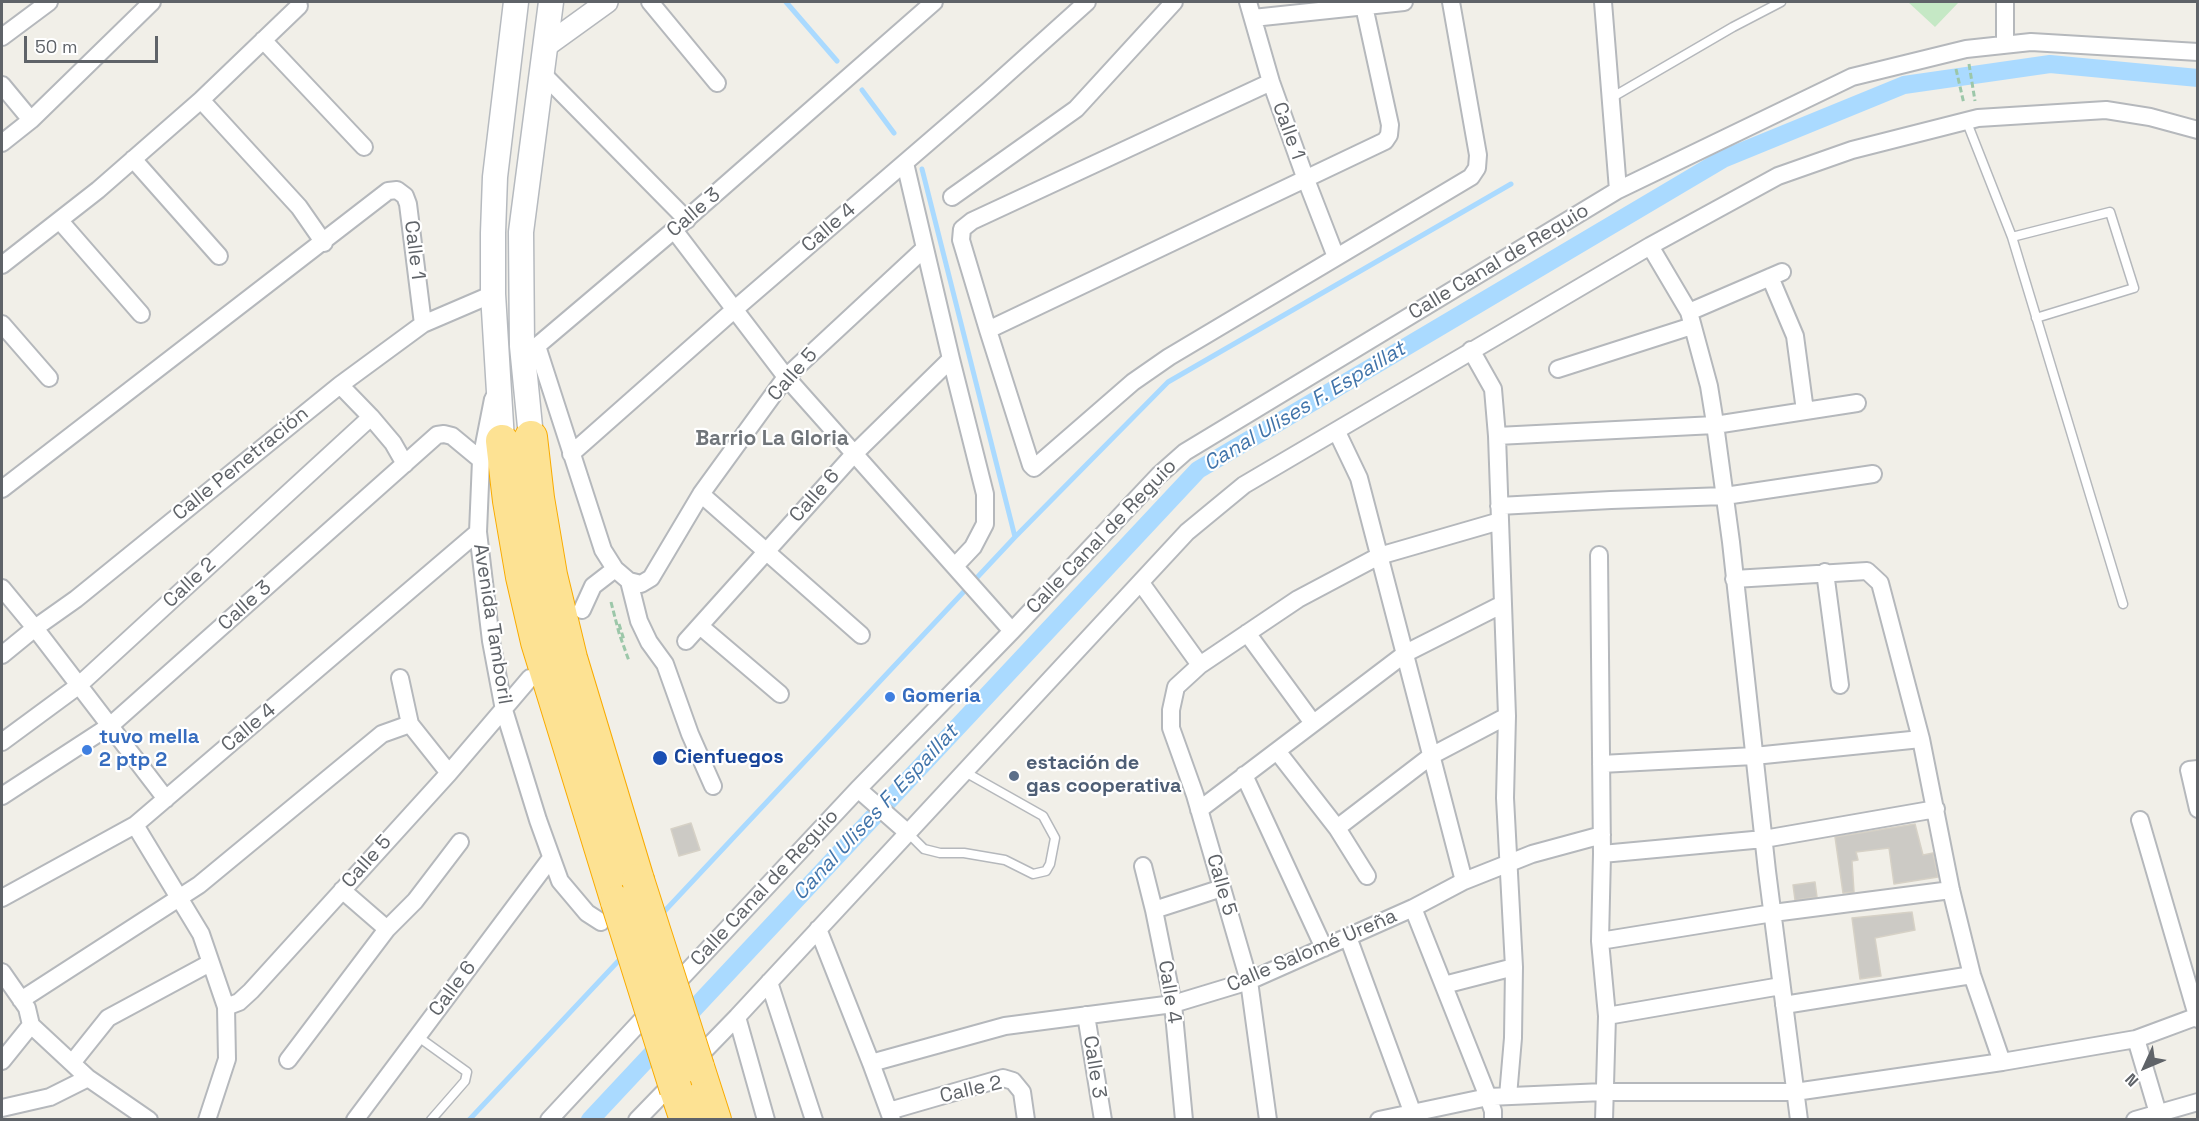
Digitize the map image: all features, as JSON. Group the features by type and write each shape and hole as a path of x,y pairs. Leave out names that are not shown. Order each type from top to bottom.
{"highway":[{"path":"505,446 538,498 551,575 568,648 638,880 715,1119"},
{"path":"505,446 517,544 537,642 609,912 686,1119"}],"main road":[{"path":"505,446 493,294 493,233 495,177 516,2"},
{"path":"505,446 529,346 521,232 551,2"}],"street":[{"path":"2,37 49,2"},
{"path":"2,143 31,120 152,2"},
{"path":"546,46 607,2"},
{"path":"650,2 717,83"},
{"name":"Calle 3","path":"529,346 680,225 934,2"},
{"name":"Calle 4","path":"571,454 1087,2"},
{"path":"952,197 1076,109 1173,2"},
{"path":"1251,10 1364,6 1404,2"},
{"path":"1271,81 963,227 960,236 1031,465 1036,468 1139,378 1179,351 1471,177 1477,168 1478,154 1451,2"},
{"path":"1603,2 1618,190"},
{"path":"2005,2 2005,44"},
{"path":"2,265 60,221 201,100 299,6"},
{"path":"988,330 1305,177 1383,142 1389,135 1390,126 1364,6"},
{"name":"Calle 1","path":"1251,10 1271,81 1336,257"},
{"path":"263,40 364,147"},
{"name":"Calle Canal de Reguio","path":"549,1119 864,794 1012,631 1159,475 1185,452 1618,190 1852,77 1955,51 2031,42 2198,52"},
{"path":"542,73 680,225 735,309 786,377 1012,631"},
{"path":"2,85 31,120"},
{"path":"2,489 324,243 299,207 201,100"},
{"path":"637,1119 737,1017 818,929 903,830 965,772 1187,532 1244,485 1650,246 1778,176 1969,113 1978,118 2106,110 2150,117 2198,130"},
{"path":"133,159 219,256"},
{"path":"905,163 985,494 985,524 960,571"},
{"name":"Calle 1","path":"324,243 388,191 397,190 405,196 408,204 423,324"},
{"path":"60,221 141,314"},
{"path":"1650,246 1691,319 1709,386 1725,496 1781,986 1799,1119"},
{"name":"Calle 5","path":"629,581 641,584 651,578 701,494 786,377 925,248"},
{"path":"1558,369 1691,319 1776,274 1795,336 1805,411"},
{"name":"Calle Penetración","path":"2,655 76,599 340,385 423,324 493,294"},
{"path":"2,324 49,378"},
{"path":"529,346 571,454 603,550 615,569 629,581 639,621 649,642 665,664 690,734 713,786"},
{"path":"1471,350 1493,389 1497,436 1508,716 1505,798 1514,966 1513,1038 1508,1096"},
{"name":"Calle 6","path":"686,641 765,550 854,454 951,358"},
{"path":"340,385 393,443 405,464"},
{"path":"1497,436 1715,425 1857,403"},
{"name":"Calle 2","path":"2,742 78,686 371,417"},
{"path":"1336,432 1359,478 1464,881"},
{"name":"Calle 3","path":"2,796 111,725 437,435 444,434 505,446"},
{"name":"Avenida Tamboril","path":"505,446 478,532 490,641 504,710 560,881 587,913 609,912"},
{"name":"Calle 5","path":"1268,1119 1249,981 1199,810 1171,728 1171,710 1176,687 1200,664 1298,599 1379,556 1500,513 1611,500 1725,496 1873,474"},
{"path":"701,494 861,635"},
{"name":"Calle 4","path":"2,898 135,825 478,532"},
{"path":"1599,555 1602,835 1600,940 1606,1016 1604,1119"},
{"path":"582,610 593,586 615,569"},
{"path":"1734,579 1867,571 1880,582 1921,739 1951,890 1972,975 2002,1062"},
{"path":"1825,572 1840,685"},
{"path":"1141,583 1200,664"},
{"path":"2,588 166,798"},
{"path":"1199,810 1406,653 1503,604"},
{"path":"700,626 780,694"},
{"path":"1247,633 1313,723"},
{"path":"400,678 410,724 449,773"},
{"name":"Calle 5","path":"226,1007 239,1002 251,991 449,773 530,678"},
{"path":"1337,828 1431,756 1508,716"},
{"path":"12,997 180,898 213,874 382,734 410,724"},
{"path":"1601,764 1754,756 1921,739"},
{"path":"1277,750 1337,828 1367,876"},
{"path":"2198,769 2189,770 2198,809"},
{"path":"1244,775 1324,948"},
{"path":"864,794 903,830"},
{"path":"1602,854 1764,839 1936,809"},
{"path":"1379,1119 1413,1114 1488,1097 1604,1092 1795,1092 2002,1062 2136,1039 2197,1017 2140,820"},
{"path":"135,825 201,934 226,1007 227,1059 207,1119"},
{"name":"Calle Salomé Ureña","path":"872,1063 1005,1026 1173,1004 1249,981 1413,908 1464,881 1556,846 1602,835"},
{"path":"288,1060 387,929 414,901 460,842"},
{"name":"Calle 6","path":"355,1119 551,858"},
{"name":"Calle 4","path":"1143,866 1173,1004 1184,1119"},
{"path":"1154,910 1222,888"},
{"path":"342,890 387,929"},
{"path":"1600,940 1773,913 1951,890"},
{"path":"1413,908 1488,1097 1493,1119"},
{"path":"818,929 872,1063 890,1115"},
{"path":"1348,937 1413,1114"},
{"path":"72,1063 108,1018 210,963"},
{"path":"1444,985 1514,966"},
{"path":"2,972 12,997 27,1008 31,1025 88,1078 142,1117"},
{"path":"1784,1005 1972,975"},
{"path":"769,982 814,1119"},
{"path":"1606,1016 1781,986"},
{"name":"Calle 3","path":"1086,1016 1103,1119"},
{"path":"737,1017 766,1119"},
{"path":"2,1061 31,1025"},
{"path":"2136,1039 2159,1116"},
{"path":"2,1108 50,1097 88,1078"},
{"name":"Calle 2","path":"890,1115 1003,1078 1013,1081 1022,1092 1026,1119"},
{"path":"2135,1119 2159,1116 2198,1102"}],"lane":[{"path":"1610,98 1732,27 1781,2"},
{"path":"1969,113 2012,237 2122,604"},
{"path":"2012,237 2110,212 2134,288 2036,318"},
{"path":"903,830 924,849 940,853 964,853 1005,860 1033,874 1047,871 1055,838 1043,816 965,772"},
{"path":"417,1036 467,1072 465,1080 431,1119"}],"path":[{"path":"1969,113 1971,71"},
{"path":"1957,72 1969,113"},
{"path":"611,602 621,632 629,661 619,633 611,602"}],"green space":[{"path":"1908,2 1959,2 1935,27"}],"building":[{"path":"691,823 700,850 679,856 671,829"},
{"path":"1915,824 1923,855 1933,853 1938,877 1894,884 1889,848 1856,852 1858,860 1852,861 1854,892 1843,893 1835,837"},
{"path":"1815,882 1817,897 1795,900 1793,885"},
{"path":"1912,912 1915,930 1875,938 1881,976 1860,979 1852,918"}],"waterway":[{"path":"786,2 837,61"},
{"name":"Canal Ulises F. Espaillat","path":"590,1120 1198,470 1723,159 1904,85 2050,64 2198,78"},
{"path":"862,90 894,133"},
{"path":"922,169 1015,537"},
{"path":"660,916 1015,537 1168,382 1511,184"},
{"path":"469,1120 623,956"}],"place":[{"name":"Gomeria","path":"890,697"},
{"name":"tuvo mella 2 ptp 2","path":"87,750"},
{"name":"Cienfuegos","path":"660,758"},
{"name":"estación de gas cooperativa","path":"1014,776"}],"district":[{"name":"Barrio La Gloria","path":"772,439"}]}
